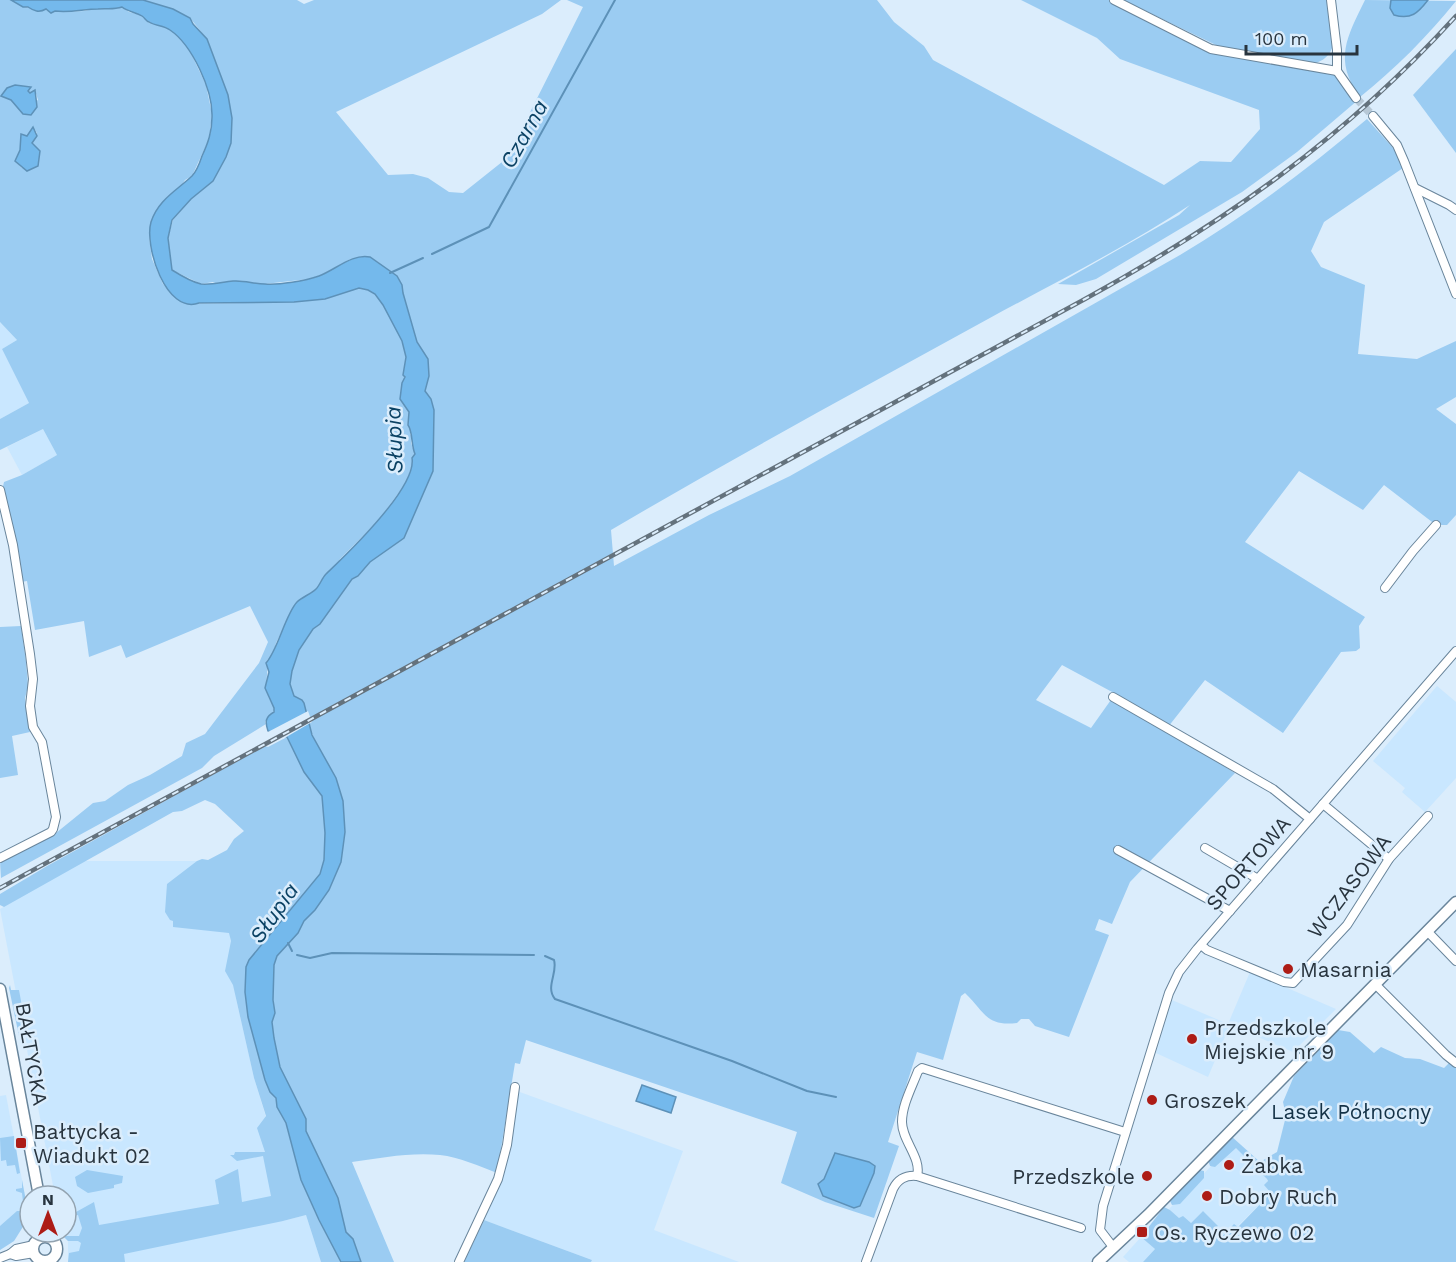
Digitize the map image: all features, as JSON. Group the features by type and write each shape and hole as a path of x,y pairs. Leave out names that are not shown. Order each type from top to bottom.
{"main road":[{"path":"1098,1262 1154,1209 1456,902"},
{"name":"BAŁTYCKA","path":"0,989 37,1184"},
{"path":"40,1244 40,1260 48,1261 56,1252 54,1244"}],"street":[{"path":"1114,0 1211,49 1337,71"},
{"path":"1331,0 1337,71 1356,98"},
{"path":"1373,116 1396,145 1456,294"},
{"path":"1414,188 1456,210"},
{"path":"0,490 13,546 30,654 33,679 30,701 33,727 42,742 56,817 51,832 0,858"},
{"path":"1385,588 1436,525"},
{"name":"SPORTOWA","path":"1113,1247 1100,1230 1100,1219 1125,1132 1173,983 1200,945 1456,651"},
{"path":"1113,697 1273,789 1310,819"},
{"path":"1323,804 1389,859"},
{"name":"WCZASOWA","path":"1200,945 1284,982 1293,983 1347,925 1389,859 1428,816"},
{"path":"1204,848 1258,879"},
{"path":"1118,850 1230,911"},
{"path":"1427,931 1456,961"},
{"path":"1375,984 1456,1063"},
{"path":"917,1176 919,1168 904,1135 902,1123 918,1071 922,1068 1046,1109 1068,1113 1125,1132"},
{"path":"459,1262 498,1179 507,1145 515,1087"},
{"path":"866,1262 895,1184 904,1177 917,1176 1081,1228"},
{"path":"0,1258 29,1244"}],"shaded area":[{"path":"11,0 143,0 173,9 190,18 207,39 228,95 232,118 231,143 213,181 191,199 172,220 168,238 172,270 201,284 237,281 277,284 313,278 357,257 370,257 397,276 402,285 417,342 428,359 429,376 425,391 431,399 434,410 433,471 404,538 370,562 358,576 352,579 299,650 290,684 294,696 304,703 312,735 336,778 343,801 345,832 341,862 329,890 304,921 298,933 277,956 274,965 275,1013 272,1022 280,1067 306,1119 306,1131 338,1198 346,1232 353,1239 361,1262 341,1262 301,1180 286,1123 277,1107 276,1098 270,1092 265,1080 248,1017 245,992 246,967 249,960 320,874 324,860 325,833 322,796 304,772 287,737 268,731 267,728 266,720 274,712 274,708 265,688 269,672 266,663 297,602 316,589 326,574 379,520 393,503 411,471 412,458 415,454 408,425 409,412 400,399 405,377 403,375 406,357 402,341 375,294 359,288 325,299 294,302 187,304 177,299 167,289 154,261 150,233 151,222 154,214 168,196 195,172 209,137 212,122 211,106 200,69 186,46 170,30 151,23 122,7 51,13 46,9 32,10"},
{"path":"1391,0 1428,0 1417,12 1405,17 1394,15 1390,8"},
{"path":"15,85 31,87 28,91 30,93 35,90 37,107 31,115 23,114 11,100 1,96 7,88"},
{"path":"33,127 37,136 32,143 40,151 38,166 27,171 15,161 20,150 21,134 27,136"},
{"path":"0,322 17,340 2,349 29,403 0,419"},
{"path":"43,429 57,455 22,475 7,447"},
{"path":"1437,686 1456,702 1456,778 1425,812 1402,792 1405,788 1373,761"},
{"path":"83,861 197,861 200,867 224,863 236,998 254,1078 265,1114 283,1221 306,1215 321,1262 68,1262 68,1244 78,1244 78,1184 53,1184 0,909"},
{"path":"1250,972 1336,1009 1293,1052 1230,1025 1208,1077 1156,1053 1172,1000 1228,1024"},
{"path":"642,1085 676,1097 671,1113 636,1101"},
{"path":"517,1091 683,1151 654,1230 739,1262 591,1262 592,1260 484,1220 503,1175"},
{"path":"6,1095 23,1184 18,1184 18,1235 14,1241 0,1250 0,1096"},
{"path":"1233,1144 1267,1179 1271,1193 1237,1227 1234,1225 1219,1240 1211,1232 1203,1211 1191,1223 1179,1218 1169,1209"},
{"path":"835,1153 869,1162 875,1166 860,1206 854,1208 823,1196 818,1184 824,1179"},
{"path":"1141,1237 1155,1249 1143,1262 1129,1262 1123,1257"}],"green space":[{"path":"0,0 11,0 23,7 61,12 122,7 129,12 141,15 149,23 171,30 189,49 206,85 212,114 209,139 192,176 167,197 149,237 152,259 163,284 180,301 195,304 295,302 325,299 358,288 375,294 402,341 406,357 403,375 405,377 400,399 409,412 411,443 415,454 407,481 379,520 340,559 335,568 327,573 317,588 296,603 276,643 272,658 267,660 267,691 274,709 265,722 266,724 214,756 202,768 1,878 0,861 56,833 93,803 105,801 128,785 182,756 186,743 205,734 259,663 268,642 250,606 126,658 121,645 89,657 84,621 35,630 27,581 21,582 2,491 4,482 22,475 57,455 43,429 0,450 0,419 29,403 2,349 17,340 0,322","holes":["15,85 31,87 28,91 30,93 35,90 38,100 21,109 11,100 1,96 8,88","35,130 37,133 32,143 40,151 38,158 22,168 15,161 20,150 21,135 27,136"]},
{"path":"143,0 297,0 304,4 314,0 561,0 542,14 336,112 388,175 413,174 428,178 449,192 463,193 507,158 583,7 567,0 877,0 894,22 924,46 933,60 1164,185 1200,161 1231,162 1260,129 1259,110 1120,59 1097,38 1021,0 1111,0 1211,49 1337,71 1358,100 1297,152 1242,192 1096,279 1076,285 1058,284 1179,215 1190,205 1116,250 799,423 611,530 614,566 709,515 790,476 1180,255 1276,191 1367,119 1394,149 1403,168 1324,222 1311,251 1321,267 1365,285 1358,354 1417,359 1456,341 1456,397 1436,409 1456,424 1456,515 1447,525 1436,525 1384,485 1363,510 1299,471 1245,542 1365,617 1359,626 1360,648 1356,651 1341,652 1283,733 1205,680 1168,727 1127,700 1062,665 1036,700 1091,728 1113,697 1235,773 1130,882 1112,924 1099,919 1095,930 1109,935 1069,1037 1035,1026 1029,1019 1021,1019 1017,1023 998,1023 986,1016 965,993 961,996 943,1060 917,1052 888,1142 899,1146 874,1218 825,1202 781,1183 797,1132 526,1040 520,1064 515,1063 497,1173 462,1160 429,1154 352,1162 394,1262 361,1262 353,1239 346,1232 338,1198 306,1131 306,1119 280,1067 272,1022 275,1013 274,965 277,956 298,933 304,921 329,890 341,862 345,832 343,801 336,778 322,755 290,684 299,650 352,579 358,576 370,562 404,538 433,471 434,410 431,399 425,392 428,359 417,342 402,285 397,276 378,262 364,256 351,259 309,279 264,284 233,281 201,284 172,270 168,238 173,220 191,199 213,181 226,157 232,118 228,95 207,39 190,18 173,9"},
{"path":"1123,0 1329,0 1334,27 1333,45 1324,59 1316,63 1218,46"},
{"path":"1365,0 1456,1 1411,52 1360,97 1352,84 1345,60 1348,37"},
{"path":"1456,49 1456,153 1413,95"},
{"path":"21,626 28,686 25,698 30,732 12,736 18,775 0,778 0,627"},
{"path":"287,737 304,772 322,796 325,833 324,860 320,874 249,960 245,992 248,1017 265,1080 270,1092 276,1098 277,1107 286,1123 301,1180 341,1262 321,1262 306,1215 124,1254 125,1262 68,1262 69,1253 79,1251 81,1243 78,1241 82,1228 78,1211 94,1202 99,1225 219,1204 215,1180 238,1169 242,1202 271,1196 263,1156 237,1161 230,1155 234,1155 235,1152 265,1152 257,1128 266,1116 254,1078 233,985 225,971 231,941 229,933 173,927 173,921 165,912 167,884 197,861 208,860 227,850 234,839 244,831 215,804 205,800 182,811 173,812 4,907 0,905 0,894 265,746 268,747"},
{"path":"10,985 11,990 19,990 27,1034 19,1035 20,1041 9,988"},
{"name":"Lasek Północny","path":"1338,1030 1350,1032 1374,1053 1381,1047 1405,1058 1420,1059 1444,1068 1449,1063 1456,1067 1456,1262 1143,1262 1155,1249 1141,1237 1164,1207 1179,1218 1183,1216 1191,1223 1203,1211 1218,1226 1212,1232 1219,1240 1234,1224 1238,1227 1271,1193 1264,1185 1267,1179 1236,1148 1215,1167 1210,1166 1208,1160 1231,1136 1260,1162 1277,1152 1286,1116 1283,1102 1294,1076"},
{"path":"14,1136 20,1173 17,1174 15,1165 7,1166 6,1160 1,1161 0,1138"},
{"path":"87,1170 123,1176 122,1183 114,1185 114,1188 88,1193 78,1187 75,1177"},
{"path":"1199,1170 1204,1171 1204,1178 1180,1204 1172,1205 1169,1199"},
{"path":"17,1211 18,1235 14,1241 0,1250 0,1226"},
{"path":"484,1220 592,1260 591,1262 464,1262"}],"pier":[{"path":"308,711 312,722 283,739 266,733"}],"waterway":[{"name":"Czarna","path":"432,254 489,227 615,0"},
{"name":"Czarna","path":"390,273 423,258"},
{"path":"288,943 292,951"},
{"path":"297,955 310,958 332,953 534,955"},
{"path":"545,956 554,960 551,990 555,999 732,1061 807,1091 836,1097"}],"tunnel":[{"path":"1356,98 1373,116"}],"railway":[{"path":"0,888 1137,269 1187,239 1283,174 1372,100 1456,16"}],"place":[{"name":"Masarnia","path":"1288,969"},
{"name":"Przedszkole Miejskie nr 9","path":"1192,1039"},
{"name":"Groszek","path":"1152,1100"},
{"name":"Bałtycka - Wiadukt 02","path":"21,1143"},
{"name":"Żabka","path":"1229,1165"},
{"name":"Przedszkole","path":"1147,1176"},
{"name":"Dobry Ruch","path":"1207,1196"},
{"name":"Os. Ryczewo 02","path":"1142,1232"}],"water label":[{"name":"Słupia","path":"394,440"},
{"name":"Słupia","path":"274,913"}]}
